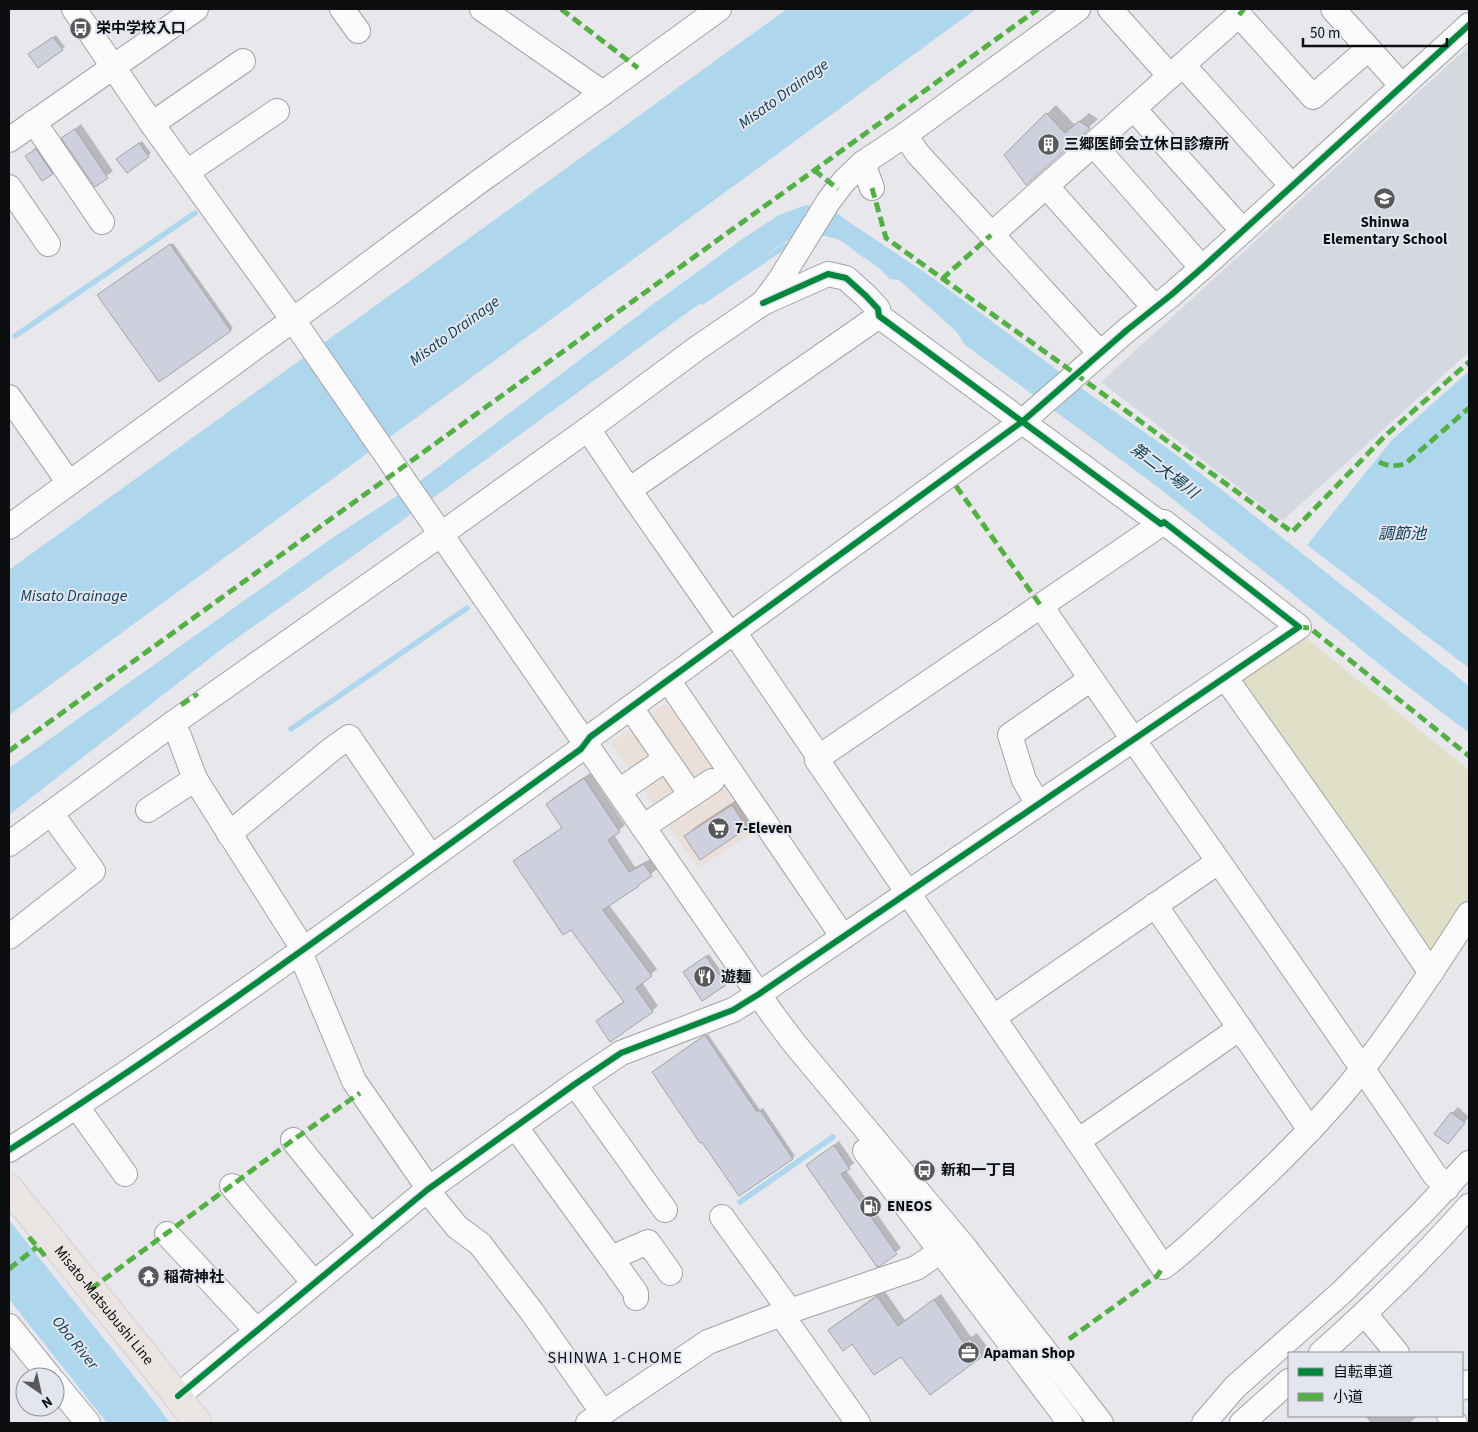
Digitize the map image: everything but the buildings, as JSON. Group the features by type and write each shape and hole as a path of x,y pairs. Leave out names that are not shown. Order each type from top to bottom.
{"main road":[{"name":"Misato-Matsubushi Line","path":"9,1188 198,1423"}],"street":[{"path":"74,9 152,124 308,341 437,530 794,1043 822,1092 1101,1423"},
{"path":"9,140 196,9"},
{"path":"342,9 358,31"},
{"path":"482,9 603,93"},
{"path":"9,526 293,320 480,181 719,9"},
{"path":"763,302 780,280 828,202 844,180 864,163 1078,9"},
{"path":"1110,9 1177,71 1292,186"},
{"path":"1333,9 1402,86"},
{"path":"992,235 1240,15 1313,97 1368,49"},
{"path":"9,1150 78,1107 302,951 581,749 590,737 1027,418 1100,353 1202,268 1469,25"},
{"path":"152,124 243,61"},
{"path":"1134,109 1242,230"},
{"path":"187,172 277,111"},
{"path":"34,122 102,222"},
{"path":"905,135 918,154 1100,353"},
{"path":"1094,145 1202,268"},
{"path":"864,163 872,188"},
{"path":"9,187 48,244"},
{"path":"1047,187 1155,308"},
{"path":"9,844 437,530 588,429 763,302 828,274 846,278 878,309 879,316 1027,418 1038,434 1161,524"},
{"path":"629,490 879,316"},
{"path":"9,398 69,483"},
{"path":"588,429 629,490 819,757 817,760 1163,1267 1247,1192 1310,1130 1363,1068 1431,974 1469,914"},
{"path":"178,1396 428,1190 575,1084 621,1053 733,1010 759,994 1299,627 1164,522 819,757"},
{"path":"1041,606 1363,1068 1434,1174 1447,1188"},
{"path":"1225,677 1358,865 1431,974"},
{"path":"1038,804 1024,780 1010,734 1091,678"},
{"path":"668,680 843,937"},
{"path":"631,708 691,795"},
{"path":"172,724 179,736 195,779 302,951 354,1081 428,1190 457,1227 480,1244 532,1312 598,1419 708,1342 786,1312 916,1268 950,1246"},
{"path":"229,834 349,737 431,857"},
{"path":"618,791 666,759"},
{"path":"148,810 195,779"},
{"path":"643,827 712,781"},
{"path":"9,937 93,872 51,813"},
{"path":"994,1017 1218,862"},
{"path":"1155,905 1310,1130"},
{"path":"1078,1141 1240,1028"},
{"path":"575,1084 665,1210"},
{"path":"78,1107 124,1174"},
{"path":"515,1126 612,1258 636,1293 636,1298"},
{"path":"293,1140 371,1237"},
{"path":"1204,1423 1235,1387 1341,1293 1447,1188 1469,1163"},
{"path":"232,1186 314,1283"},
{"path":"1322,1352 1365,1314 1433,1246 1469,1206"},
{"path":"722,1217 858,1423"},
{"path":"167,1234 257,1331"},
{"path":"612,1258 648,1242 670,1273"},
{"path":"950,1246 1070,1423"},
{"path":"1365,1314 1396,1352"},
{"path":"9,1326 42,1367"},
{"path":"1242,1423 1288,1382"},
{"path":"65,1395 88,1423"}],"shaded area":[{"name":"Shinwa Elementary School","path":"1469,46 1469,352 1282,521 1101,382"},
{"path":"672,698 760,828 698,868 611,743"}],"green space":[{"path":"1305,637 1469,770 1469,901 1437,951 1426,951 1241,680"}],"water":[{"name":"Misato Drainage","path":"787,9 976,9 9,715 9,570"},
{"name":"第二大場川","path":"806,205 831,208 930,276 1095,398 1170,450 1469,686 1469,733 1394,676 1151,482 964,344 957,332 899,280 889,279 879,268 839,240 826,236 805,234 794,237 776,248 385,533 223,648 9,815 9,768 338,534 420,481 741,240 779,215"},
{"name":"調節池","path":"1469,371 1469,668 1307,545 1392,440"},
{"name":"Oba River","path":"9,1220 170,1423 107,1423 65,1370 65,1367 63,1367 9,1299"}],"waterway":[{"path":"15,336 195,213"},
{"path":"702,302 782,248 793,243"},
{"path":"291,729 467,608"},
{"path":"740,1202 833,1137"}],"marked path":[{"path":"561,9 638,68"},
{"path":"9,751 1038,9"},
{"path":"1239,15 1244,9"},
{"path":"814,170 838,189"},
{"path":"872,188 886,238 1292,532 1385,436 1469,362"},
{"path":"942,279 991,235"},
{"path":"1379,462 1392,466 1405,464 1469,408"},
{"path":"956,486 1041,606"},
{"path":"1299,627 1310,628 1469,756"},
{"path":"181,705 195,694"},
{"path":"91,1289 360,1093"},
{"path":"29,1237 45,1256"},
{"path":"9,1269 37,1247"},
{"path":"1069,1339 1157,1276 1163,1267"}],"cycle path":[{"path":"9,1150 154,1054 369,903 581,749 590,737 1023,421 1127,330 1202,268 1469,25"},
{"path":"178,1396 427,1190 575,1084 621,1053 733,1010 759,994 1299,627 1164,522 1161,524 879,316 878,309 846,278 828,274 763,303"}],"place":[{"name":"栄中学校入口","path":"80,28"},
{"name":"三郷医師会立休日診療所","path":"1048,144"},
{"name":"Shinwa Elementary School","path":"1385,199"},
{"name":"7-Eleven","path":"719,828"},
{"name":"遊麺","path":"705,977"},
{"name":"新和一丁目","path":"925,1170"},
{"name":"ENEOS","path":"871,1206"},
{"name":"稲荷神社","path":"148,1277"},
{"name":"Apaman Shop","path":"968,1353"}],"district":[{"name":"SHINWA 1-CHOME","path":"615,1357"}]}
